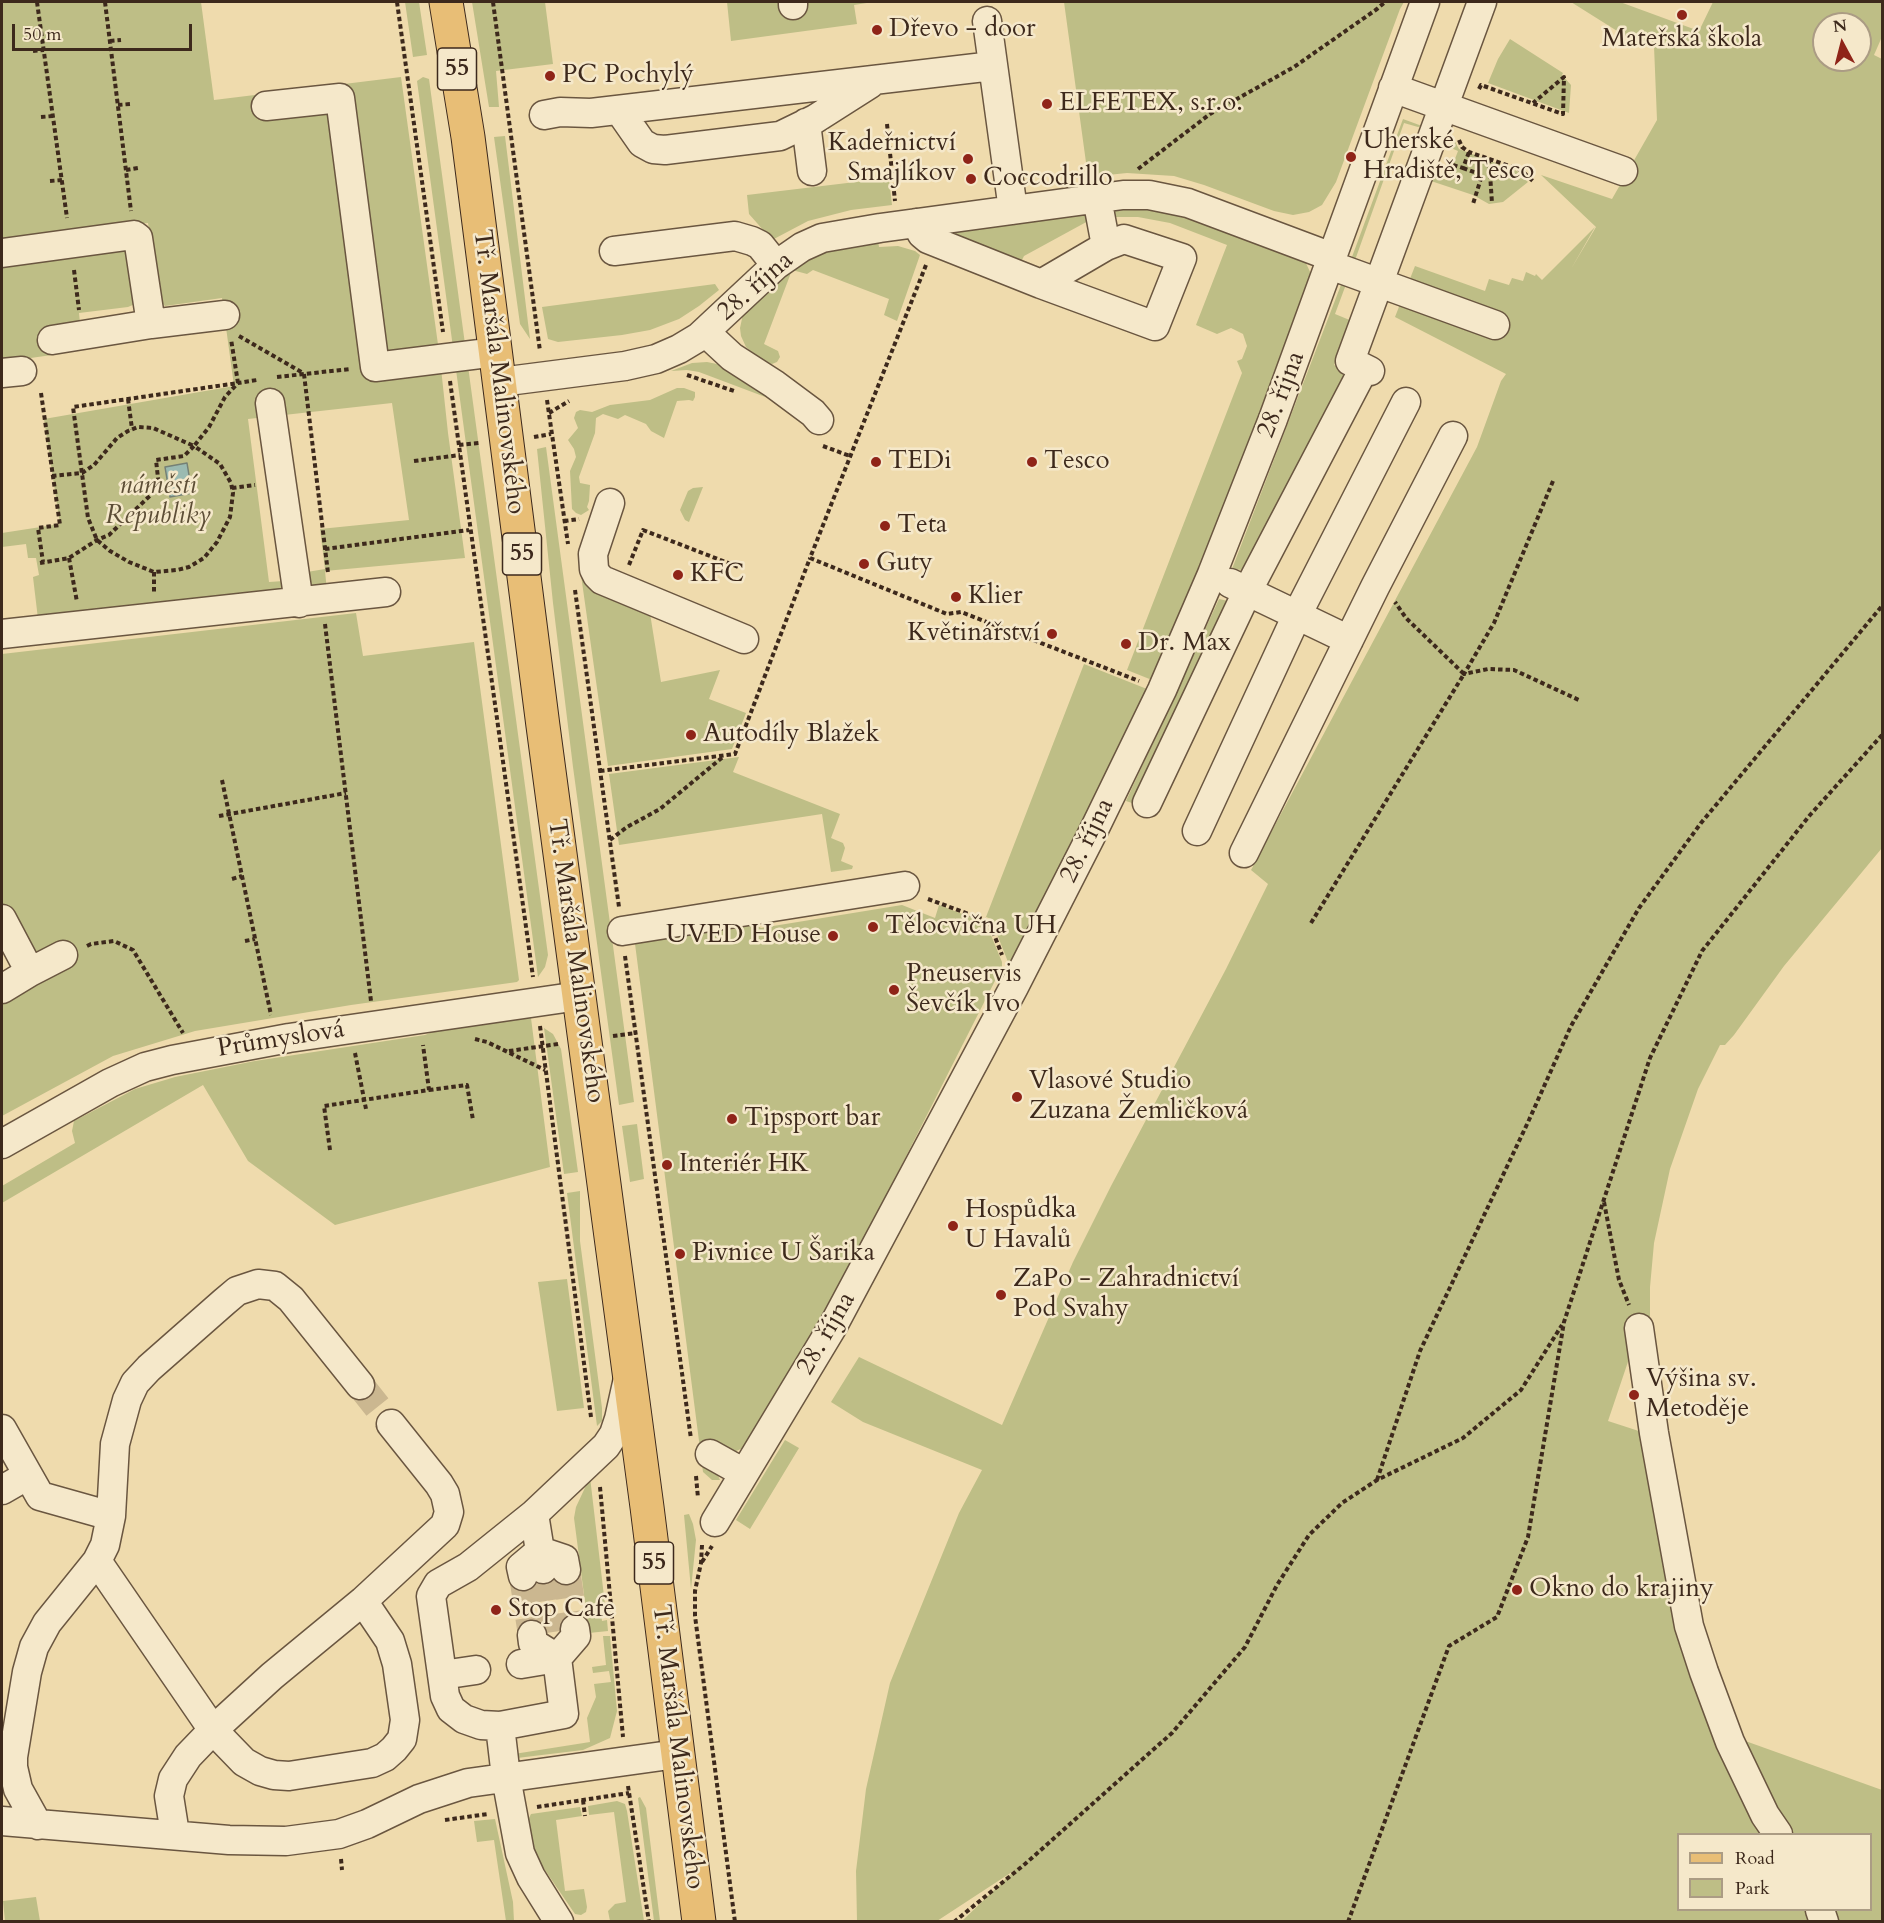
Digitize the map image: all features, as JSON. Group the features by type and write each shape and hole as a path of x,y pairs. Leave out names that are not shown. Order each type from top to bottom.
{"main road":[{"name":"Tř. Maršála Malinovského","path":"446,2 468,137 699,1922"}],"street":[{"name":"28. října","path":"709,1530 833,1326 1014,987 1162,690 1212,574 1299,352 1425,2"},
{"path":"1147,803 1248,590 1364,374 1350,361 1482,2"},
{"path":"987,21 1013,210"},
{"path":"544,115 619,110 993,66"},
{"path":"619,110 642,143 652,149 665,150 780,136 806,123 878,79"},
{"path":"1393,88 1447,98 1623,171"},
{"path":"266,106 340,98 375,367"},
{"path":"806,123 812,171"},
{"name":"28. října","path":"375,367 446,359 543,376 643,363 678,350 705,332 776,265 802,247 822,238 906,217 1013,210 1097,198 1137,195 1178,200 1331,261"},
{"path":"1097,198 1106,246"},
{"path":"906,217 928,239 1041,284 1155,326 1182,258 1125,240 1106,246 1041,284"},
{"path":"2,253 134,235 138,238 151,324"},
{"path":"614,250 735,236 760,245 776,265"},
{"path":"1331,261 1378,283 1495,325"},
{"path":"52,340 225,315"},
{"path":"705,332 732,357 813,413 818,432"},
{"path":"267,387 299,603"},
{"path":"1197,831 1297,615 1406,402"},
{"path":"1244,853 1375,587 1453,436"},
{"path":"610,503 595,543 592,561 597,575 602,580 744,639"},
{"path":"1212,574 1349,640"},
{"path":"2,634 386,592"},
{"path":"622,931 900,887"},
{"path":"2,919 30,972"},
{"path":"2,989 30,972 72,952"},
{"name":"Průmyslová","path":"2,1144 110,1083 145,1067 213,1052 350,1029 579,996"},
{"path":"38,1825 18,1790 13,1767 27,1672 34,1647 47,1623 97,1561 105,1545 111,1516 116,1444 123,1411 135,1383 173,1346 237,1291 258,1284 275,1286 282,1290 360,1385"},
{"path":"1639,1328 1654,1433 1689,1626 1730,1742 1765,1815 1777,1833"},
{"path":"521,1664 554,1638 564,1714 500,1726 481,1725 464,1719 451,1709 445,1696 431,1596 438,1584 468,1567 534,1514 606,1446 614,1434 619,1419 629,1372"},
{"path":"175,1834 169,1796 173,1779 188,1756 272,1676 363,1601 445,1525 449,1512 445,1494 391,1424"},
{"path":"2,1429 40,1496 111,1516"},
{"path":"710,1454 744,1473"},
{"path":"2,1490 28,1475"},
{"path":"534,1514 543,1568"},
{"path":"97,1561 213,1730 244,1762 260,1771 274,1775 289,1776 372,1762 385,1756 402,1739 405,1720 397,1664 386,1634 363,1601"},
{"path":"442,1675 476,1670"},
{"path":"500,1726 511,1810 520,1853 555,1920"},
{"path":"2,1821 229,1840 286,1841 339,1834 367,1824 442,1790 468,1783 677,1754"}],"path":[{"path":"37,2 83,334"},
{"path":"105,2 134,235"},
{"path":"397,2 469,530 537,1003"},
{"path":"493,2 551,434"},
{"path":"1133,173 1210,114 1294,67 1385,2"},
{"path":"110,41 121,40"},
{"path":"33,51 44,50"},
{"path":"1447,98 1476,98 1481,85 1563,114 1564,77 1533,103"},
{"path":"118,105 129,104"},
{"path":"41,117 53,116"},
{"path":"887,124 906,217"},
{"path":"1463,168 1469,152"},
{"path":"1489,159 1492,203"},
{"path":"1453,165 1482,176 1473,204"},
{"path":"126,170 138,168"},
{"path":"50,181 62,180"},
{"path":"600,771 735,754 930,254"},
{"path":"41,393 60,525 38,528 42,563 69,558 109,535 159,487 156,460 184,456 194,446 209,427 225,398 238,383 230,331 304,374"},
{"path":"52,476 82,473 94,465 117,438 132,429 153,428 194,446 220,464 226,472 232,488 233,505 230,518 217,543 204,558 189,567 154,572 129,562 110,551 98,540 88,518 82,473 73,407 238,383 267,387 304,374 375,367"},
{"path":"304,374 331,598 324,612 372,1007"},
{"path":"679,376 688,375 737,392"},
{"path":"128,399 132,429"},
{"path":"549,413 572,399"},
{"path":"818,432 850,456"},
{"path":"414,461 460,455"},
{"path":"1311,924 1494,623 1553,481"},
{"path":"232,488 255,485"},
{"path":"325,549 469,530"},
{"path":"620,587 643,530 741,568"},
{"path":"810,558 947,615 961,612 1162,690"},
{"path":"1375,587 1394,601 1406,618 1464,674"},
{"path":"1377,1480 1420,1351 1571,1026 1639,908 1701,823 1882,606"},
{"path":"1464,674 1488,669 1514,670 1581,701"},
{"path":"1348,1922 1449,1646 1497,1617 1528,1537 1563,1322 1650,1058 1702,951 1810,815 1882,735"},
{"path":"610,840 627,827 660,809 724,756"},
{"path":"222,780 272,1022"},
{"path":"219,816 346,793"},
{"path":"232,879 242,876"},
{"path":"900,887 959,908 990,924 1014,987"},
{"path":"245,941 255,939"},
{"path":"72,952 91,944 114,941 133,950 187,1038"},
{"path":"350,1029 366,1109"},
{"path":"465,1037 487,1042 545,1070"},
{"path":"422,1040 429,1090"},
{"path":"330,1150 324,1106 467,1085 473,1120"},
{"path":"1604,1200 1619,1280 1639,1328"},
{"path":"954,1922 1025,1864 1173,1733 1245,1647 1277,1585 1309,1534 1342,1503 1377,1480 1463,1438 1521,1390 1563,1322"},
{"path":"709,1530 695,1591 695,1616 735,1922"},
{"path":"444,1820 629,1793"},
{"path":"583,1800 585,1816"},
{"path":"340,1852 342,1870"}],"green space":[{"name":"náměstí Republiky","path":"2,2 201,2 214,100 401,77 465,558 325,571 327,591 304,592 301,573 325,569 320,529 409,520 392,403 248,419 269,582 284,581 286,593 38,619 33,577 39,575 36,558 28,558 26,544 2,547 2,533 60,524 44,419 234,386 222,298 165,306 160,301 148,223 2,241"},
{"path":"405,2 419,2 427,55 413,57"},
{"path":"472,2 545,2 553,64 496,71 499,107 489,107"},
{"path":"727,2 873,2 854,5 857,24 731,41"},
{"path":"1064,2 1404,2 1336,182 1322,205 1309,212 1293,215 1274,211 1174,176 1127,173 1088,177"},
{"path":"1571,2 1620,2 1699,31 1713,2 1882,2 1882,40 1874,55 1882,59 1882,848 1784,966 1734,1035 1725,1045 1720,1045 1698,1089 1670,1169 1654,1243 1650,1287 1650,1329 1636,1338 1608,1421 1648,1434 1689,1583 1737,1738 1882,1790 1882,1921 962,1921 1015,1870 937,1921 857,1921 856,1871 866,1789 890,1683 959,1513 982,1470 863,1422 831,1402 859,1357 1002,1425 1073,1262 1268,884 1251,870 1477,447 1501,381 1506,374 1395,317 1415,266 1485,291 1489,279 1509,285 1512,278 1523,281 1526,272 1535,276 1536,274 1542,280 1595,227 1571,269 1596,227 1541,175 1612,199 1657,120 1654,46 1641,46"},
{"path":"1510,39 1563,73 1562,75 1571,85 1569,113 1488,83"},
{"path":"423,77 429,79 548,955 545,967 538,977 417,81"},
{"path":"1403,119 1422,126 1404,123 1354,263 1349,265"},
{"path":"1446,134 1453,138 1459,149 1517,171 1528,182 1503,202 1489,204 1473,195 1428,180 1432,175 1447,180 1458,151 1451,148 1453,143 1443,139"},
{"path":"505,136 530,339 520,324 494,137"},
{"path":"889,178 892,205 851,210 808,221 772,240 749,214 747,195"},
{"path":"1159,207 1305,261 1311,274 1311,283 1207,552 1152,680 1127,670 1242,373 1237,361 1242,359 1247,346 1243,334 1231,328 1217,334 1196,325 1227,245 1170,223 1138,217 1115,217 1114,209"},
{"path":"1077,213 1090,220 1024,256 1020,264 944,231"},
{"path":"878,240 879,247 898,246 915,251 920,255 897,321 884,315 889,299 813,270 807,274 792,270 764,344 778,351 780,357 772,364 764,362 746,347 740,328 743,314 780,277 825,250"},
{"path":"130,244 135,304 128,307 79,313 80,323 47,327 52,355 2,362 2,261"},
{"path":"1344,277 1348,279 1335,314 1352,321 1334,365 1346,370 1249,566 1243,570 1232,569"},
{"path":"715,284 719,290 699,306 679,319 650,330 558,342 548,339 542,307"},
{"path":"707,362 722,365 768,398 699,372 671,371 692,363"},
{"path":"677,388 695,392 695,397 693,401 677,401 664,438 651,431 646,424 625,415 618,419 603,414 596,418 595,433 579,477 580,483 590,485 587,507 589,510 581,515 576,513 572,509 570,471 576,457 568,440 578,428 574,418 576,412 580,410 592,412 610,405 650,400"},
{"path":"546,447 634,1102 619,1105 553,603 537,449"},
{"path":"703,487 689,522 685,520 680,510 688,491"},
{"path":"583,574 633,605 633,609 649,607 661,682 720,670 709,699 746,713 732,749 608,766 581,575"},
{"path":"1219,599 1228,601 1229,607 1132,803 1126,801"},
{"path":"356,613 363,656 474,642 519,980 195,1031 113,1056 2,1116 2,1000 37,954 25,949 2,904 2,654"},
{"path":"1084,664 1147,689 1010,967 991,919 986,917"},
{"path":"739,757 733,772 840,814 831,838 843,843 845,848 841,861 853,866 852,869 831,872 822,814 619,845 609,774"},
{"path":"902,905 935,918 939,905 986,923 1002,967 819,1328 745,1447 732,1453 716,1471 720,1480 712,1480 703,1472 634,936 749,921 761,928"},
{"path":"531,1018 550,1167 335,1225 248,1161 203,1085 2,1203 2,1186 75,1143 72,1131 74,1121 135,1089 175,1077 255,1061 425,1035 435,1031"},
{"path":"544,1028 553,1034 561,1049 578,1172 564,1174"},
{"path":"637,1124 644,1179 630,1182 622,1126"},
{"path":"580,1191 580,1241 602,1408 602,1421 597,1426 567,1193"},
{"path":"567,1279 584,1408 557,1411 538,1282"},
{"path":"785,1440 799,1448 750,1529 736,1520"},
{"path":"590,1477 605,1605 600,1606 602,1621 607,1620 608,1631 589,1633 574,1518 576,1507"},
{"path":"689,1514 696,1540 691,1589 684,1515"},
{"path":"603,1636 610,1636 617,1711 610,1738 583,1750 517,1758 514,1754 590,1742 587,1718 596,1697 594,1684 611,1682 609,1671 593,1673 592,1667 606,1665"},
{"path":"640,1797 646,1808 660,1921 654,1921 638,1798"},
{"path":"617,1801 625,1804 627,1811 644,1921 610,1921 608,1911 615,1904 626,1902 614,1812 589,1815 588,1806"},
{"path":"580,1807 582,1816 556,1820 565,1891 584,1889 587,1907 586,1912 581,1915 575,1914 536,1857 528,1820 531,1814"},
{"path":"495,1819 513,1902 514,1921 506,1921 494,1840 477,1842 474,1821"},
{"path":"36,1897 40,1921 5,1921 3,1901"}],"water":[{"path":"187,463 192,493 170,497 165,467"}],"tunnel":[{"path":"360,1385 391,1424"},
{"path":"566,1570 575,1629"},
{"path":"544,1573 553,1632"},
{"path":"523,1576 532,1635"}],"place":[{"name":"Mateřská škola","path":"1682,15"},
{"name":"Dřevo - door","path":"877,30"},
{"name":"PC Pochylý","path":"550,76"},
{"name":"ELFETEX, s.r.o.","path":"1047,104"},
{"name":"Uherské Hradiště, Tesco","path":"1351,157"},
{"name":"Kadeřnictví Smajlíkov","path":"968,159"},
{"name":"Coccodrillo","path":"971,179"},
{"name":"TEDi","path":"876,462"},
{"name":"Tesco","path":"1032,462"},
{"name":"Teta","path":"885,526"},
{"name":"Guty","path":"864,564"},
{"name":"KFC","path":"678,575"},
{"name":"Klier","path":"956,597"},
{"name":"Květinářství","path":"1052,634"},
{"name":"Dr. Max","path":"1126,644"},
{"name":"Autodíly Blažek","path":"691,735"},
{"name":"Tělocvična UH","path":"873,927"},
{"name":"UVED House","path":"833,936"},
{"name":"Pneuservis Ševčík Ivo","path":"894,990"},
{"name":"Vlasové Studio Zuzana Žemličková","path":"1017,1097"},
{"name":"Tipsport bar","path":"732,1119"},
{"name":"Interiér HK","path":"667,1165"},
{"name":"Hospůdka U Havalů","path":"953,1226"},
{"name":"Pivnice U Šarika","path":"680,1254"},
{"name":"ZaPo - Zahradnictví Pod Svahy","path":"1001,1295"},
{"name":"Výšina sv. Metoděje","path":"1634,1395"},
{"name":"Okno do krajiny","path":"1517,1590"},
{"name":"Stop Cafe","path":"496,1610"}]}
